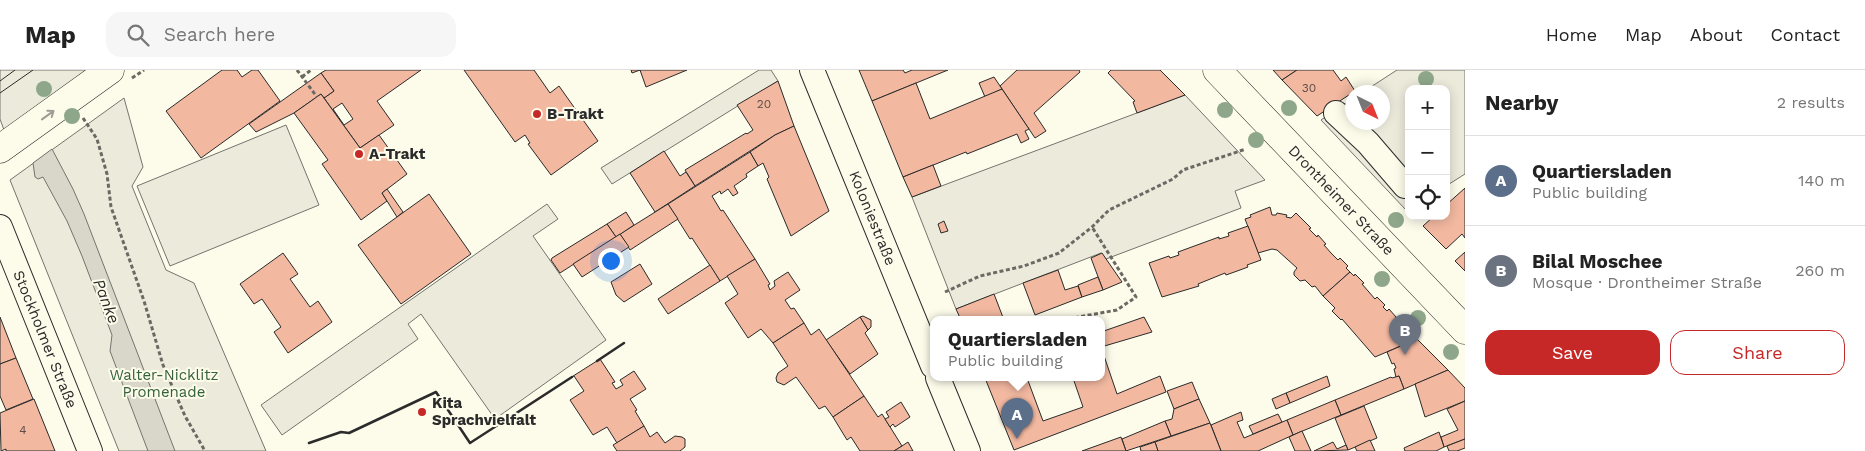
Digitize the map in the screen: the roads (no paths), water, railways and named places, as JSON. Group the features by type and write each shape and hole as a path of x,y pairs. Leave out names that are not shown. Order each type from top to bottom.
{"main road":[{"path":"0,149 110,70"},
{"name":"Drontheimer Straße","path":"1217,70 1465,330"}],"street":[{"name":"Koloniestraße","path":"812,70 930,359"},
{"path":"1336,113 1368,144 1404,186"},
{"name":"Stockholmer Straße","path":"0,227 90,451"},
{"path":"939,381 968,451"}],"water":[{"name":"Panke","path":"52,149 84,214 175,451 148,451 110,351 112,335 82,256 67,221 43,177 38,179 35,177 33,163"}],"tram line":[{"path":"0,81 15,70"},
{"path":"0,93 33,70"}],"place":[{"name":"B-Trakt","path":"537,114"},
{"name":"A-Trakt","path":"359,154"},
{"name":"Bilal Moschee","path":"1405,355"},
{"name":"Kita Sprachvielfalt","path":"422,412"},
{"name":"Quartiersladen","path":"1017,439"}],"park label":[{"name":"Walter-Nicklitz Promenade","path":"164,384"}]}
